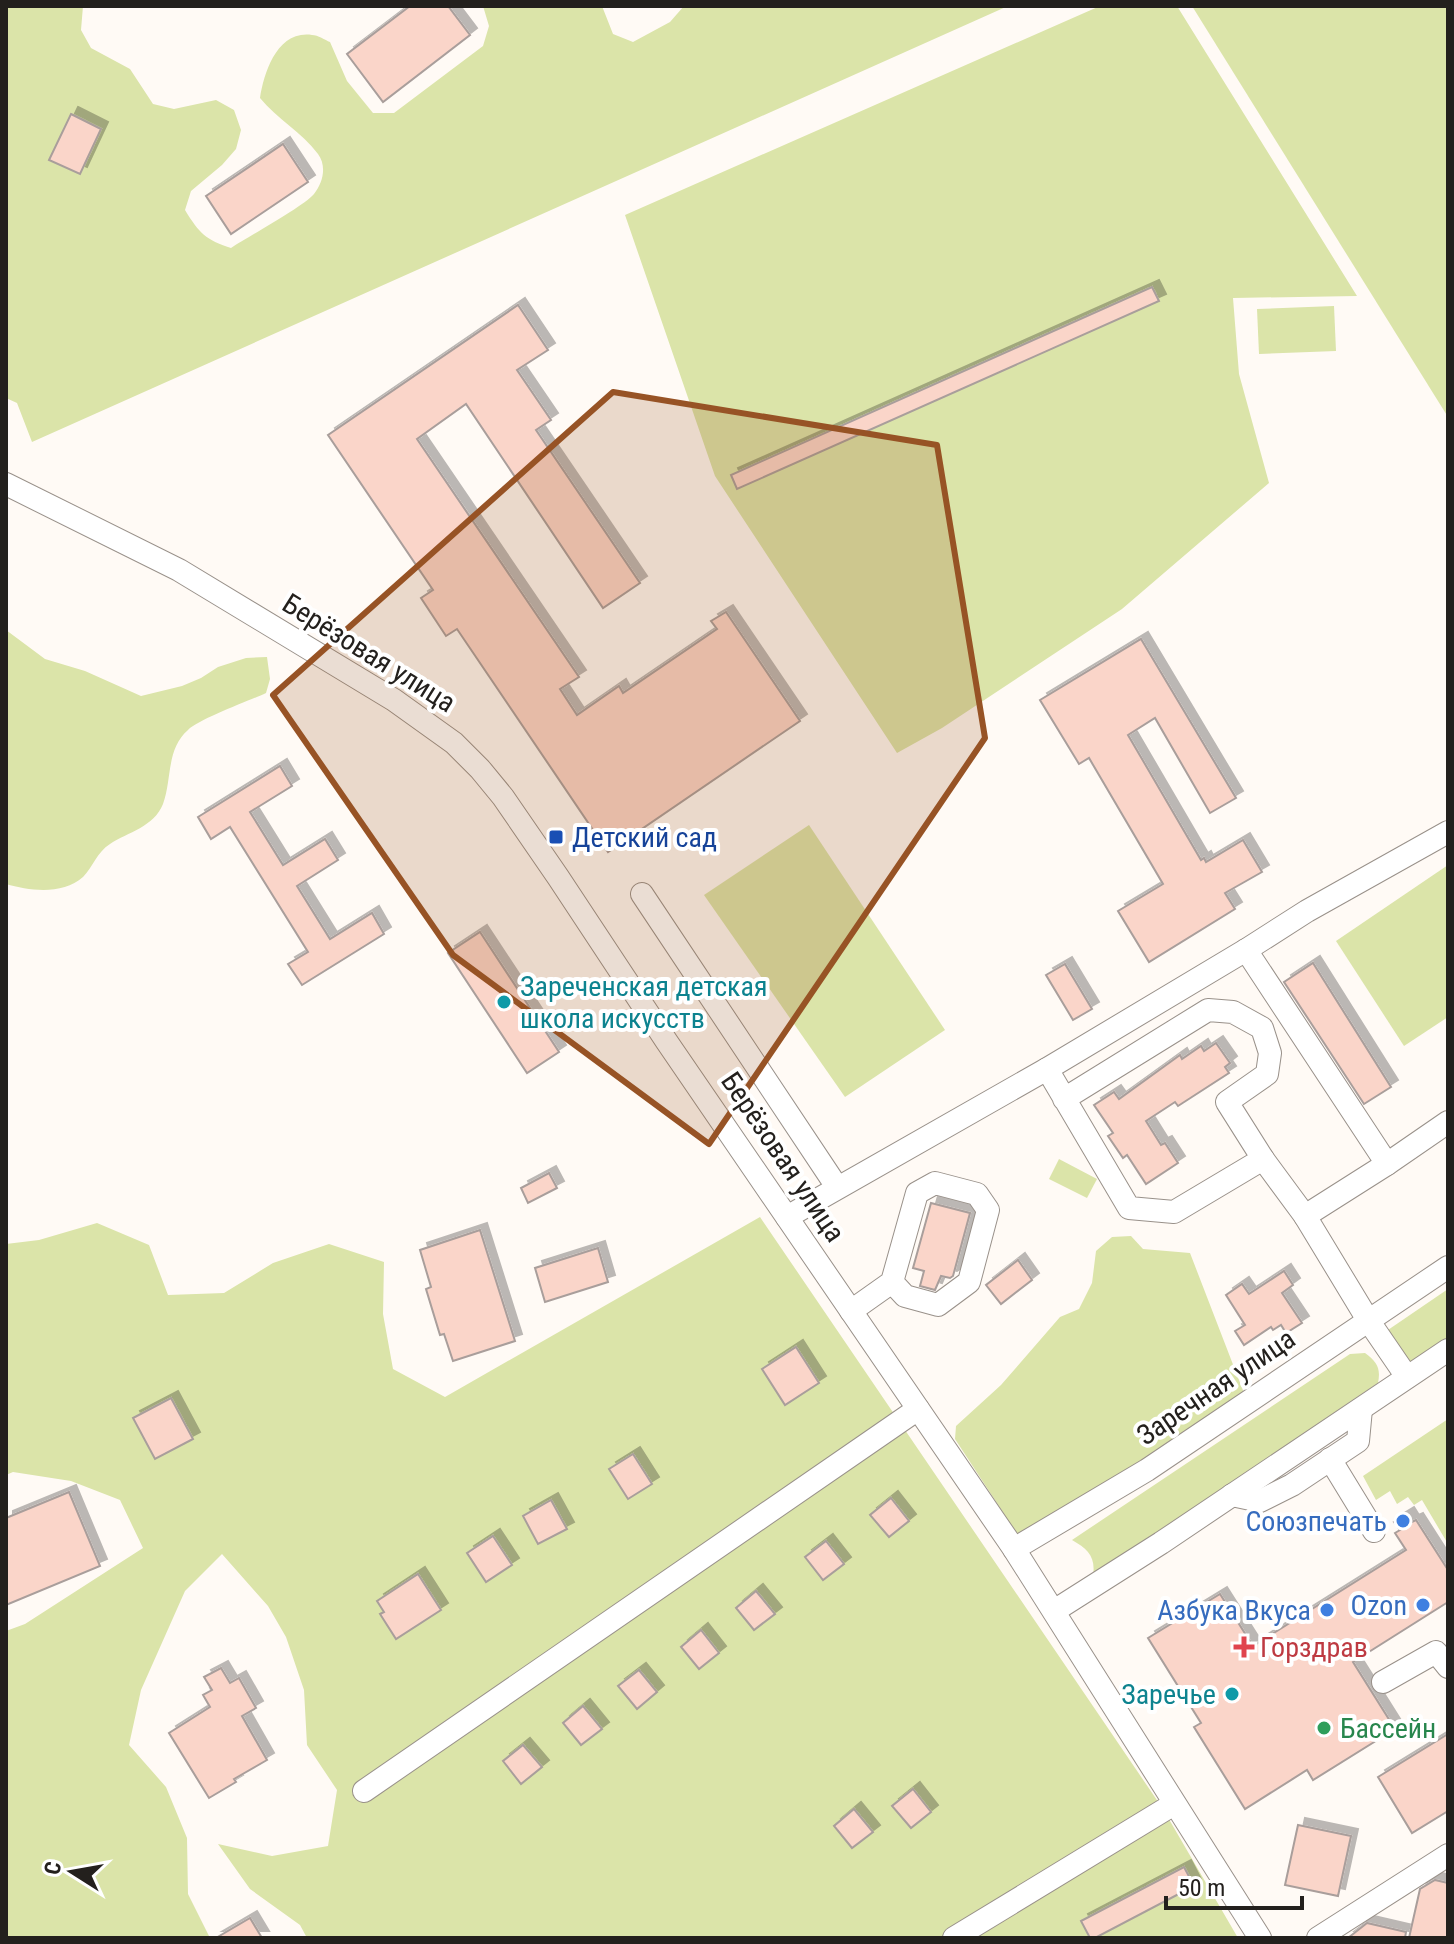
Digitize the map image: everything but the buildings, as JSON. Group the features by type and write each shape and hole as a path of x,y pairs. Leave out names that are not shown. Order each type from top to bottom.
{"street":[{"name":"Берёзовая улица","path":"6,484 179,570 394,700 454,743 503,797 1014,1549 1260,1938"},
{"path":"787,1217 1047,1069 1307,911 1448,832"},
{"path":"642,894 837,1187"},
{"path":"1246,950 1387,1164"},
{"path":"1064,1099 1208,1010 1233,1012 1262,1028 1270,1053 1267,1074 1227,1102 1263,1159 1305,1216 1368,1320 1407,1377"},
{"path":"1047,1069 1129,1208 1174,1212 1263,1159"},
{"path":"1305,1216 1448,1122"},
{"path":"851,1311 892,1282 917,1193 935,1183 977,1194 988,1210 969,1282 938,1305 905,1296 892,1282"},
{"name":"Заречная улица","path":"1014,1549 1159,1462 1448,1267"},
{"path":"1054,1611 1448,1350"},
{"path":"364,1791 918,1409"},
{"path":"1232,1495 1260,1501 1292,1485 1358,1441 1361,1409"},
{"path":"1330,1459 1374,1531"},
{"path":"1383,1682 1436,1652 1448,1667"},
{"path":"954,1938 1174,1804"},
{"path":"1318,1938 1448,1855"}],"highlighted area":[{"path":"613,392 937,445 985,738 709,1144 453,955 273,695"}],"green space":[{"path":"6,6 83,6 81,30 91,48 130,69 153,104 174,109 216,100 234,110 241,130 236,149 191,191 185,210 204,235 231,248 308,200 322,180 323,169 318,154 260,98 274,55 290,39 300,35 314,35 330,42 347,81 373,113 394,113 483,46 489,26 483,6 602,6 613,34 633,42 670,22 684,6 1008,6 32,442 17,403 6,398"},
{"path":"1100,6 1177,6 1357,296 1233,298 1239,374 1269,483 1122,609 942,728 897,753 715,476 625,215"},
{"path":"1192,6 1448,6 1448,417 1438,401"},
{"path":"1334,306 1336,351 1259,354 1257,309"},
{"path":"6,630 45,659 85,671 141,696 182,686 218,667 246,658 267,657 270,679 266,693 202,721 181,738 173,755 163,804 153,818 106,847 75,883 46,890 25,888 6,884"},
{"path":"809,825 945,1030 845,1097 704,895"},
{"path":"1448,865 1448,1017 1404,1046 1336,941"},
{"path":"1059,1159 1097,1179 1087,1198 1049,1179"},
{"path":"760,1217 1163,1809 1238,1938 307,1938 300,1925 250,1889 218,1844 272,1856 328,1846 337,1790 307,1745 304,1690 286,1637 268,1606 222,1554 185,1591 141,1690 129,1745 166,1787 187,1838 188,1894 210,1938 6,1938 6,1631 25,1624 143,1548 120,1500 71,1481 13,1472 6,1475 6,1244 39,1240 97,1223 149,1245 168,1295 224,1293 273,1263 329,1244 384,1262 383,1314 393,1369 445,1397"},
{"path":"1131,1236 1143,1249 1190,1253 1244,1393 1023,1543 955,1439 956,1426 1001,1385 1060,1317 1079,1309 1092,1283 1096,1251 1112,1237"},
{"path":"1448,1289 1448,1339 1409,1366 1385,1332"},
{"path":"1365,1353 1377,1366 1378,1383 1093,1576 1090,1554 1072,1540 1350,1354"},
{"path":"1448,1419 1448,1544 1422,1500 1414,1505 1408,1497 1397,1504 1390,1491 1376,1500 1363,1476"}],"place":[{"name":"Детский сад","path":"556,837"},
{"name":"Зареченская детская школа искусств","path":"504,1002"},
{"name":"Союзпечать","path":"1403,1521"},
{"name":"Ozon","path":"1423,1605"},
{"name":"Азбука Вкуса","path":"1327,1610"},
{"name":"Горздрав","path":"1244,1647"},
{"name":"Заречье","path":"1232,1694"},
{"name":"Бассейн","path":"1324,1728"}]}
